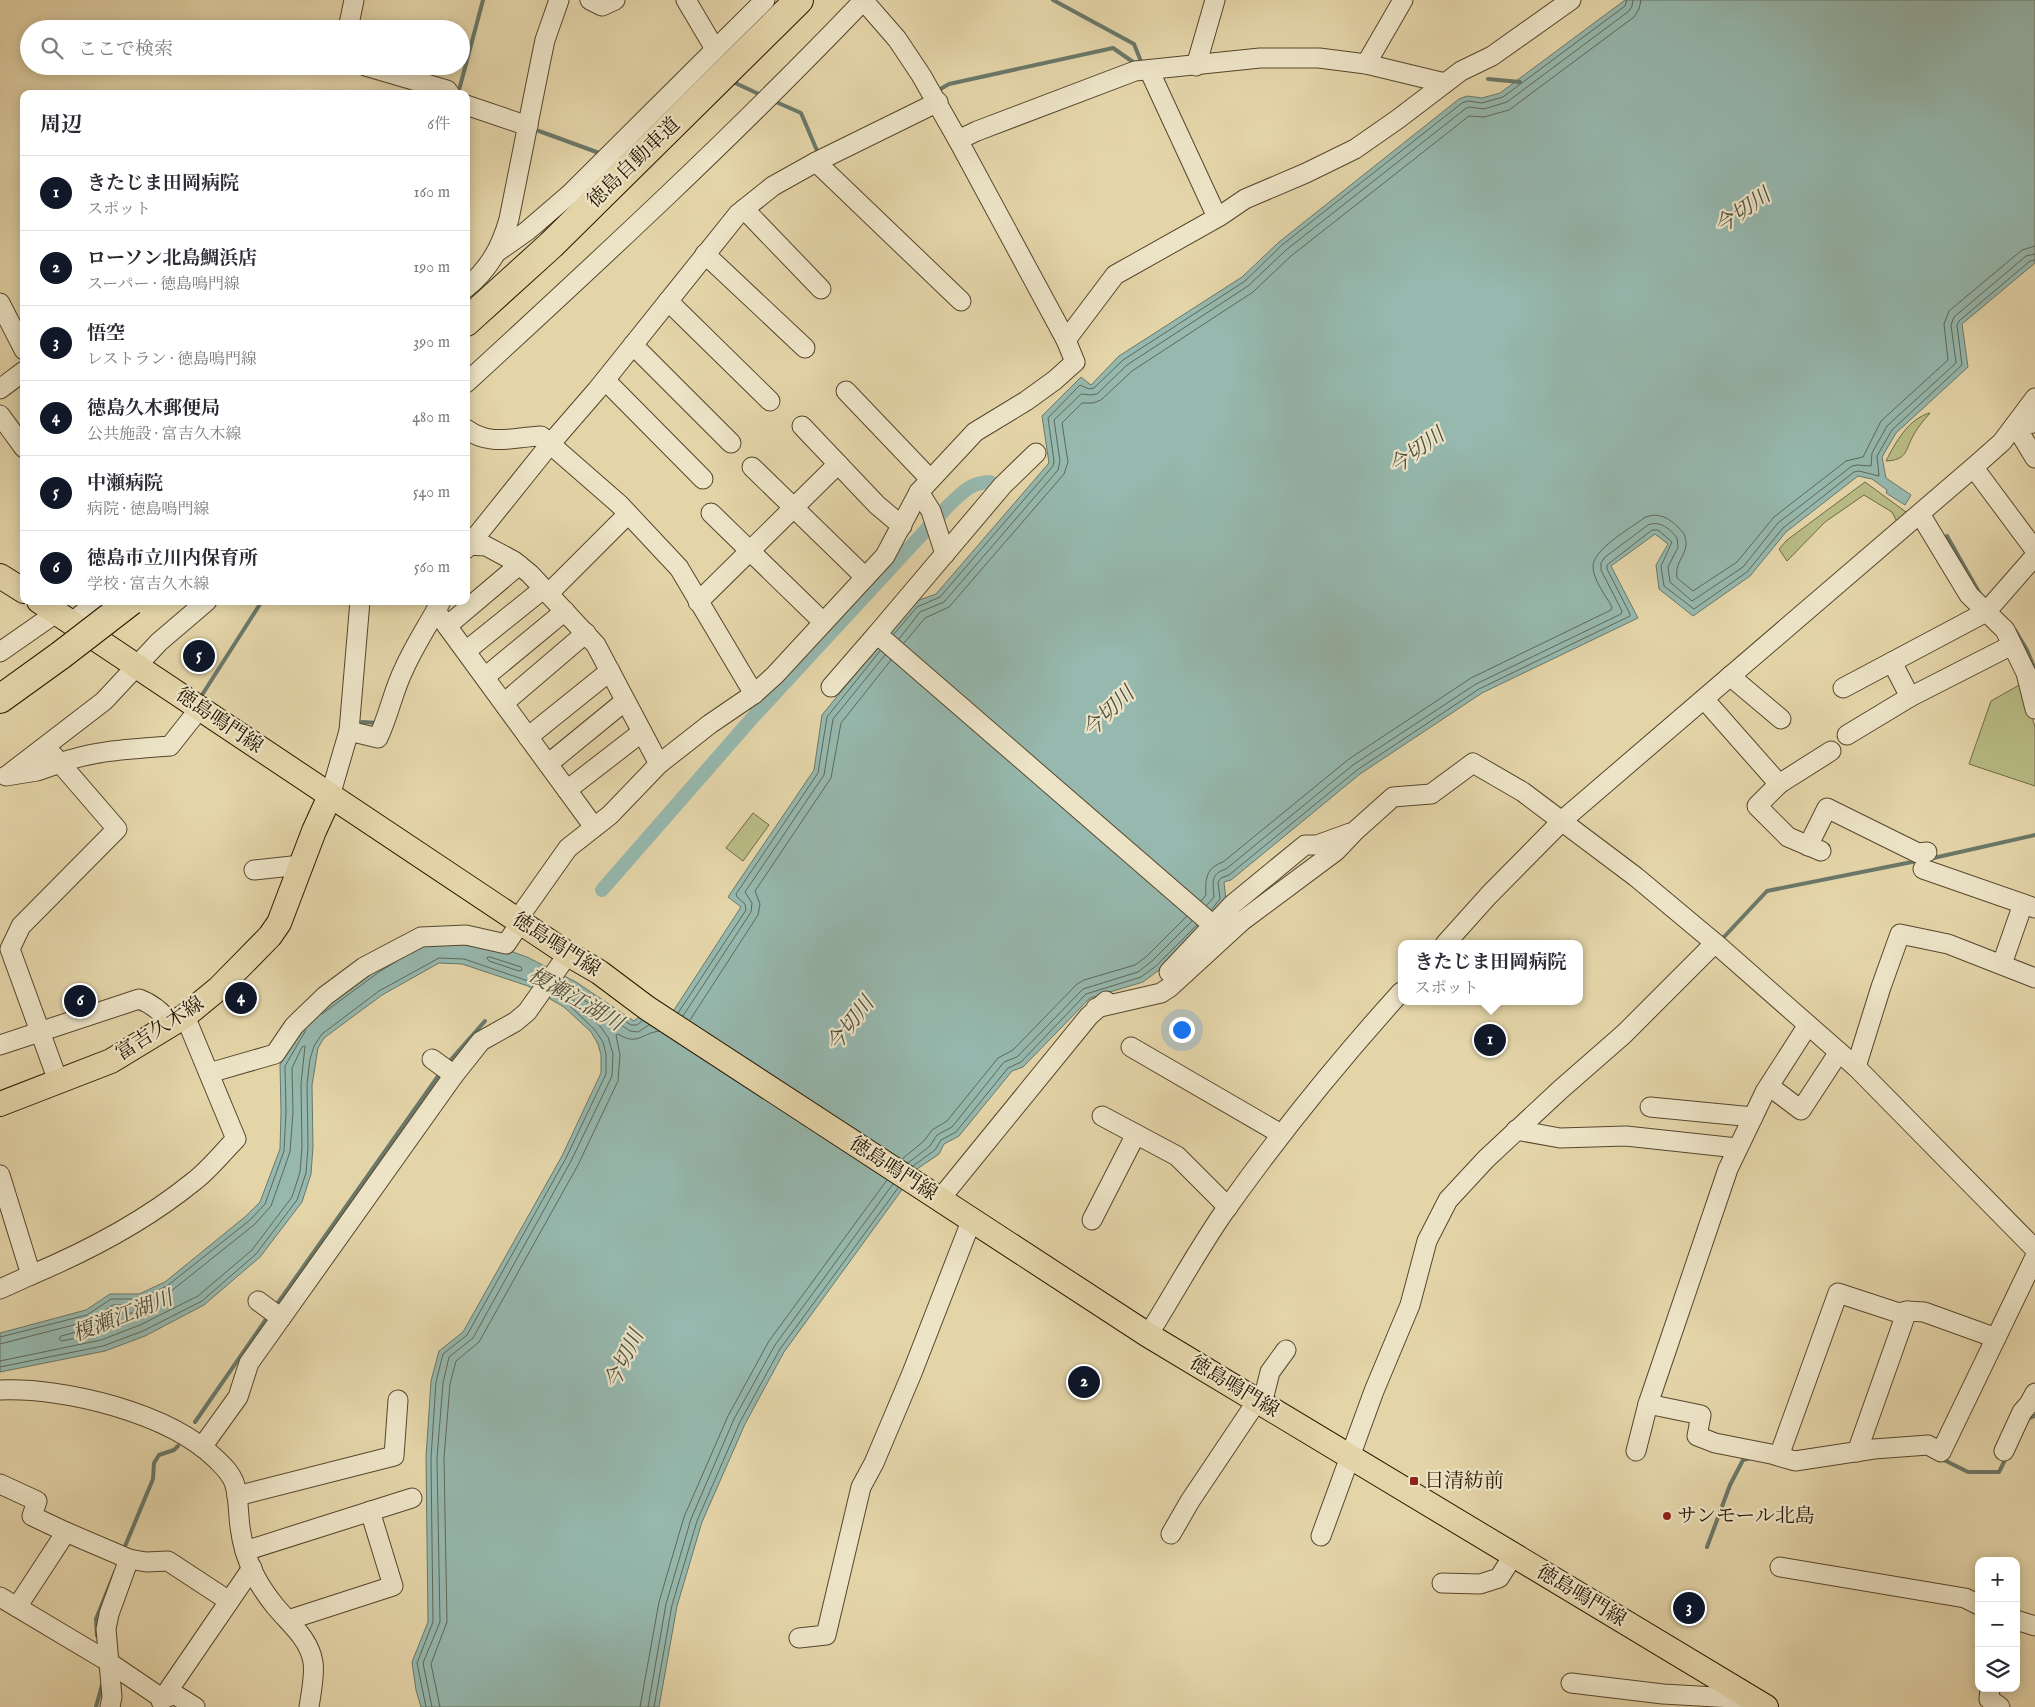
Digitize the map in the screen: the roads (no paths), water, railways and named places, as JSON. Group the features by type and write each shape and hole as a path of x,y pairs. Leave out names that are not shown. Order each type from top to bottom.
{"highway":[{"name":"徳島自動車道","path":"470,318 551,245 799,0"},
{"path":"0,699 62,655 126,605"}],"main road":[{"path":"0,576 20,588"},
{"name":"徳島鳴門線","path":"52,609 519,921 564,959 599,972 647,1008 1148,1335 1759,1703"},
{"name":"富吉久木線","path":"0,1104 111,1061 178,1020 219,988 270,936 279,923 330,796"}],"street":[{"path":"350,20 354,0"},
{"path":"470,284 488,268 497,252 509,219 545,40 559,0"},
{"path":"590,0 602,6 615,0"},
{"path":"686,0 714,49"},
{"path":"497,252 527,231 570,194 765,0"},
{"path":"209,1073 275,1054 294,1026 324,996 364,967 421,937 466,935 506,944 558,860 568,848 610,815 658,764 710,724 754,694 776,675 822,622 885,556 925,486 975,432 1040,391 1075,362 1066,340 934,97 901,45 864,0 768,98 571,287 470,379"},
{"path":"1198,61 1216,0"},
{"path":"1368,60 1403,0"},
{"path":"1066,340 1115,275 1245,199 1306,174 1355,150 1461,71 1492,56 1564,2"},
{"path":"958,140 1135,71 1198,61 1260,58 1368,60 1445,83"},
{"path":"1149,70 1217,217"},
{"path":"395,75 446,90"},
{"path":"470,543 546,439 605,380 704,254 744,209 773,186 934,97"},
{"path":"470,106 528,126"},
{"path":"816,162 961,301"},
{"path":"744,209 821,289"},
{"path":"704,254 805,348"},
{"path":"668,301 770,401"},
{"path":"0,303 20,342"},
{"path":"633,345 731,443"},
{"path":"0,389 20,374"},
{"path":"605,380 703,479"},
{"path":"846,391 925,486 945,554"},
{"path":"1449,940 1489,895 1562,821 1974,468 2002,442 2035,398"},
{"path":"0,415 20,442"},
{"path":"2015,425 2035,423"},
{"path":"2015,425 2035,458"},
{"path":"802,426 877,505 902,526"},
{"path":"470,432 494,441 546,439 624,519 679,568 754,694"},
{"path":"831,687 880,636 1003,485 1036,453"},
{"path":"698,602 751,552 838,464"},
{"path":"752,467 865,577"},
{"path":"1974,468 2035,550"},
{"path":"711,513 822,622"},
{"path":"1920,514 1970,595 2005,630 2012,645 2030,671 2035,709"},
{"path":"466,651 546,591 624,519"},
{"path":"470,547 486,546 518,565 586,633 596,645 658,764"},
{"path":"1843,688 1986,612 2035,556"},
{"path":"447,626 518,565"},
{"path":"0,652 52,609 75,605"},
{"path":"54,756 159,642 202,605"},
{"path":"330,796 349,731 360,605"},
{"path":"438,606 447,626 594,827"},
{"path":"349,731 378,738 386,722 392,698 404,668 438,606"},
{"path":"485,677 565,611"},
{"path":"504,703 586,633"},
{"path":"880,636 1211,924"},
{"path":"1847,734 1910,698 2012,645"},
{"path":"1892,662 1910,698"},
{"path":"528,737 610,671"},
{"path":"1730,676 1781,719"},
{"path":"1704,699 1779,784"},
{"path":"548,764 625,701"},
{"path":"3,778 54,756 78,756 170,746 200,708"},
{"path":"566,790 642,732"},
{"path":"1830,751 1779,784 1757,806 1788,837 1815,848 1827,808 1918,853 1925,860 2029,906 2002,964"},
{"path":"54,756 117,829 21,926 10,949 58,1081"},
{"path":"1096,1008 1161,994 1170,988 1242,921 1336,851 1392,797 1431,794 1473,763 1523,792 1562,821 1636,877 1715,943 1856,1067 2035,1249"},
{"path":"937,1197 1096,1008 1109,999 1155,984 1211,924 1305,845 1317,846 1355,831"},
{"path":"254,870 301,865"},
{"path":"1856,1067 1880,987 1900,934 1948,944 2035,978"},
{"path":"1321,1536 1349,1457 1410,1305 1428,1241 1448,1200 1516,1130 1624,1034 1715,943"},
{"path":"202,1447 238,1397 270,1310 443,1067 481,1041 515,1022 527,1012 564,959"},
{"path":"1148,1335 1228,1207 1281,1134 1363,1034 1398,995"},
{"path":"0,1045 139,999 149,1002 164,1015 178,1020 209,1073 236,1139 194,1182 141,1218 65,1261 0,1289"},
{"path":"1636,1451 1648,1404 1728,1169 1769,1086 1808,1025"},
{"path":"1130,1047 1281,1134"},
{"path":"1769,1086 1802,1110 1839,1052"},
{"path":"1650,1107 1753,1117"},
{"path":"1685,1142 1691,1111"},
{"path":"1102,1116 1177,1156 1228,1207"},
{"path":"1516,1130 1560,1138 1626,1136 1738,1148"},
{"path":"1092,1220 1136,1134"},
{"path":"0,1175 31,1275"},
{"path":"799,1638 826,1636 861,1487 874,1463 912,1374 972,1219"},
{"path":"1648,1404 1701,1415 1698,1436 1752,1458 1779,1456 1795,1461 1857,1452 1928,1445 1941,1452 2035,1257"},
{"path":"1779,1456 1838,1293 1899,1313 1907,1311 1924,1312 1996,1338"},
{"path":"1857,1452 1907,1311"},
{"path":"1171,1534 1190,1501 1259,1402 1266,1368 1286,1350"},
{"path":"0,1390 18,1389 52,1392 105,1404 139,1415 172,1428 202,1447 228,1471 235,1484 249,1560 264,1591 305,1640 313,1662 309,1707"},
{"path":"2004,1451 2022,1412 2030,1404 2035,1393"},
{"path":"237,1496 394,1456 398,1400"},
{"path":"0,1484 37,1501 32,1516 123,1557 146,1562 168,1560 229,1601"},
{"path":"160,1703 218,1620 249,1560 370,1511 412,1498"},
{"path":"288,1620 393,1586 370,1511"},
{"path":"17,1607 66,1532"},
{"path":"1442,1583 1480,1584 1499,1578 1513,1556"},
{"path":"110,1707 112,1697 102,1658 109,1614 123,1557"},
{"path":"1780,1567 1965,1598 1975,1603"},
{"path":"0,1597 102,1658 160,1703"},
{"path":"2020,1621 2035,1626"},
{"path":"1571,1683 1759,1703"},
{"path":"1990,1692 1989,1699 2000,1707"},
{"path":"160,1703 174,1694 195,1707"}],"water":[{"path":"1625,0 2035,0 2035,263 1962,324 1968,367 1896,433 1882,457 1886,478 1911,495 1905,505 1886,493 1887,490 1872,479 1858,476 1786,532 1750,576 1693,616 1659,589 1656,565 1668,544 1655,534 1611,566 1638,618 1482,693 1360,774 1231,880 1224,882 1226,901 1202,928 1159,970 1143,982 1090,998 1023,1067 1012,1071 959,1136 944,1144 939,1154 917,1169 784,1352 745,1424 702,1522 677,1606 659,1707 421,1707 416,1690 412,1662 428,1622 426,1457 431,1381 439,1351 463,1332 562,1156 601,1073 601,1055 598,1044 591,1032 564,1007 528,986 462,964 439,963 382,995 324,1038 318,1048 312,1085 313,1147 311,1174 302,1202 260,1257 204,1305 145,1336 105,1351 0,1372 0,1333 86,1310 110,1294 139,1294 165,1282 246,1216 260,1202 280,1149 280,1065 291,1042 307,1018 376,968 407,950 439,939 504,949 527,957 576,982 634,1021 641,1015 674,1010 741,907 728,897 814,770 822,715 914,602 936,594 1049,463 1042,416 1081,377 1091,385 1119,356 1242,277 1279,242 1459,99 1467,96 1482,98 1500,93"}],"waterway":[{"path":"470,49 483,0"},
{"path":"1053,0 1134,44 1142,64"},
{"path":"937,91 949,84 1113,48 1136,64"},
{"path":"459,90 463,75"},
{"path":"1488,79 1520,82"},
{"path":"731,81 763,96"},
{"path":"774,101 801,113 818,153"},
{"path":"619,158 652,126"},
{"path":"539,131 602,154"},
{"path":"602,890 754,716 949,505 972,486 983,482 990,482"},
{"path":"1947,536 1980,594"},
{"path":"202,695 259,605"},
{"path":"2015,630 2027,650 2035,670"},
{"path":"752,710 754,716"},
{"path":"362,722 379,723"},
{"path":"1929,859 2035,835"},
{"path":"1723,938 1767,891 1917,861"},
{"path":"447,1064 485,1021"},
{"path":"275,1307 441,1072"},
{"path":"195,1422 269,1315"},
{"path":"2026,1422 2029,1418 2035,1416"},
{"path":"123,1551 153,1479 154,1463 159,1455 174,1450 178,1446"},
{"path":"1942,1459 1968,1472 1999,1472 2007,1456"},
{"path":"1707,1547 1730,1485 1743,1460 1751,1458"},
{"path":"97,1636 96,1619 115,1572"},
{"path":"96,1707 102,1685"}],"place":[{"name":"中瀬病院","path":"199,656"},
{"name":"徳島久木郵便局","path":"241,998"},
{"name":"徳島市立川内保育所","path":"80,1001"},
{"name":"きたじま田岡病院","path":"1490,1040"},
{"name":"ローソン北島鯛浜店","path":"1084,1382"},
{"name":"日清紡前","path":"1414,1481"},
{"name":"サンモール北島","path":"1667,1516"},
{"name":"悟空","path":"1689,1608"}],"water label":[{"name":"今切川","path":"1743,212"},
{"name":"今切川","path":"1417,452"},
{"name":"今切川","path":"1109,713"},
{"name":"榎瀬江湖川","path":"575,1000"},
{"name":"今切川","path":"851,1025"},
{"name":"榎瀬江湖川","path":"123,1317"},
{"name":"今切川","path":"625,1360"}]}
